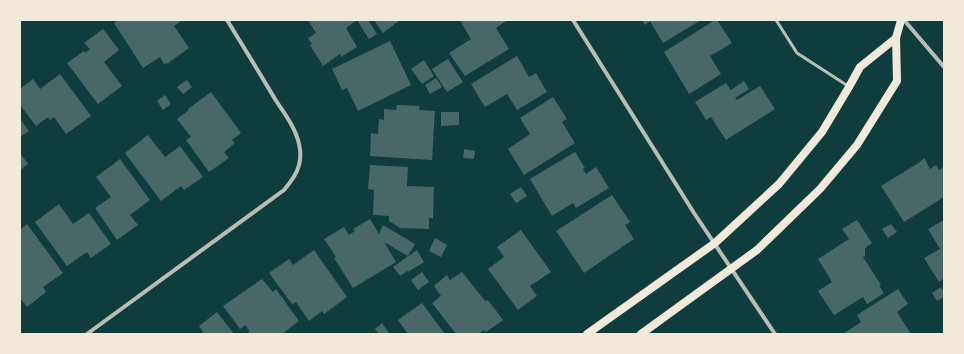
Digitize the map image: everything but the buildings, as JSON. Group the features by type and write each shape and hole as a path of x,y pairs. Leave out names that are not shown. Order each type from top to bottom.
{"main road":[{"path":"641,334 757,250 820,188 857,145 897,81 896,38 901,20"},
{"path":"587,334 715,243 779,184 822,132 860,67 896,38"}],"street":[{"path":"87,334 284,190 294,178 300,164 300,149 296,131 282,111 227,20"},
{"path":"573,20 694,213 775,334"},
{"path":"904,20 944,67"}],"lane":[{"path":"776,20 797,53 849,87"}]}
